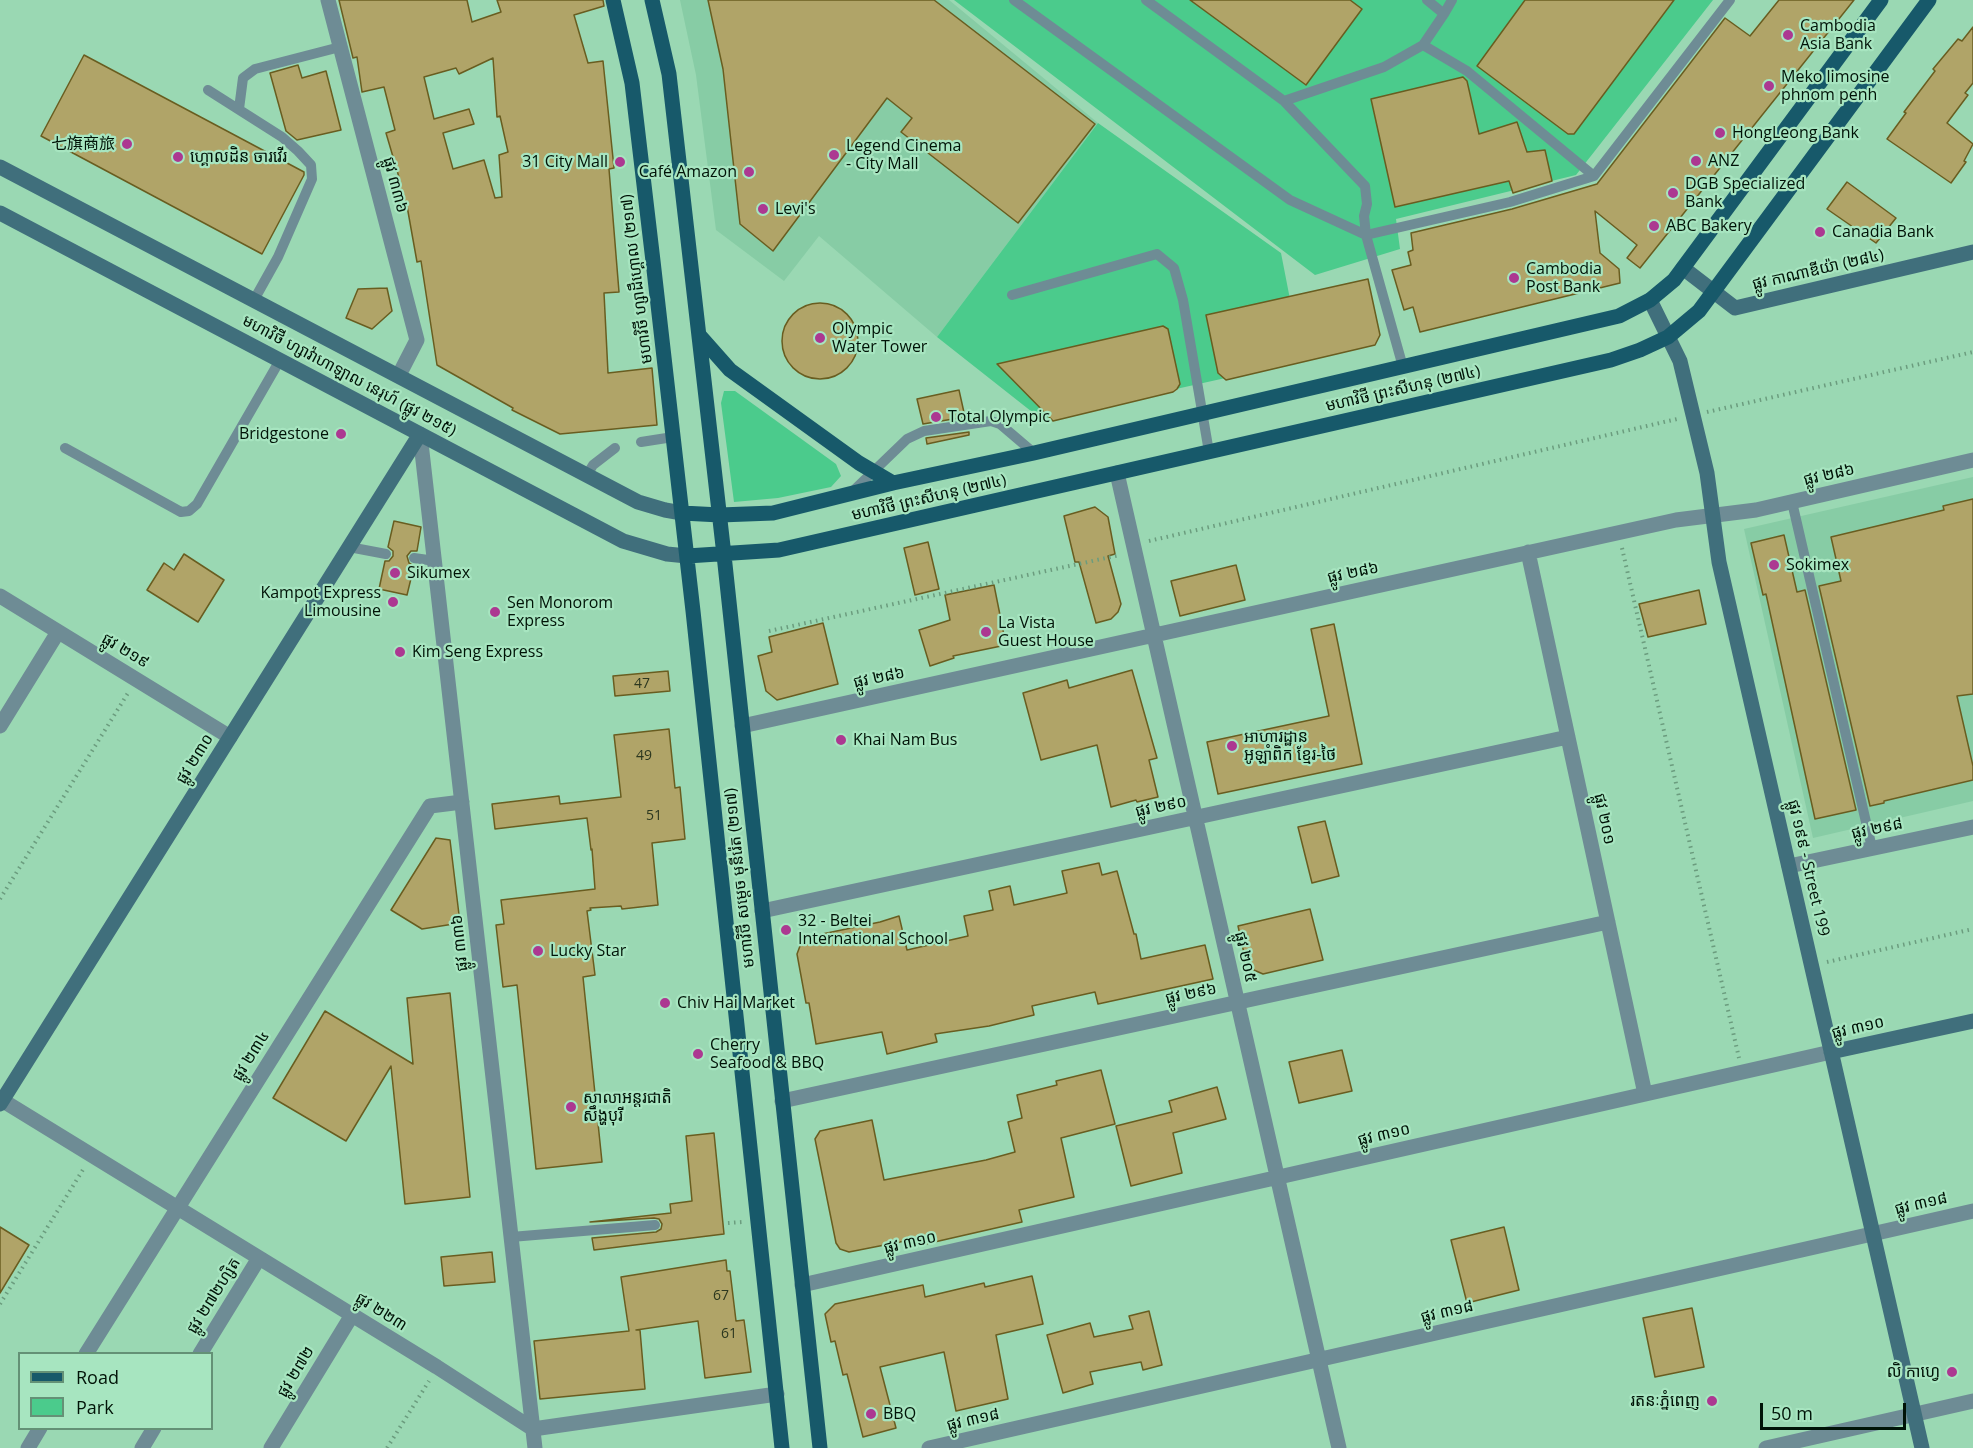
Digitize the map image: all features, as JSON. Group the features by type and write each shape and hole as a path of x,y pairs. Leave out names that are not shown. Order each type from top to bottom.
{"main road":[{"name":"មហាវិថី ហ្សាដឹហ្គោល (២១៧)","path":"613,0 632,83 687,556"},
{"path":"652,0 669,74 724,555"},
{"name":"មហាវិថី ព្រះសីហនុ (២៧៤)","path":"682,513 720,515 773,513 893,483 1034,453 1619,316 1650,300 1665,289 1683,268 1881,0"},
{"name":"មហាវិថី ព្រះសីហនុ (២៧៤)","path":"687,556 779,550 1611,360 1640,350 1668,337 1699,311 1929,0"},
{"path":"699,335 730,370 873,472 893,483"},
{"name":"មហាវិថី សម្តេច មុនីរ៉េត (២១៧)","path":"724,555 820,1448"},
{"name":"មហាវិថី សម្តេច មុនីរ៉េត (២១៧)","path":"687,556 782,1448"}],"street":[{"name":"ផ្លូវ ៣៣៦","path":"328,0 417,340 399,375"},
{"name":"មហាវិថី ហ្សាវ៉ាហាឡាល នេរុហ៍ (ផ្លូវ ២១៥)","path":"0,167 638,502 682,513"},
{"name":"មហាវិថី ហ្សាវ៉ាហាឡាល នេរុហ៍ (ផ្លូវ ២១៥)","path":"0,213 623,541 667,554 687,556"},
{"name":"ផ្លូវ កាណាឌីយ៉ា (២៨៤)","path":"1683,268 1736,308 1973,252"},
{"name":"ផ្លូវ ១៩៩ - Street 199","path":"1650,300 1680,361 1707,473 1719,562 1922,1448"},
{"name":"ផ្លូវ ៣៣៦","path":"420,434 535,1448"},
{"name":"ផ្លូវ ២៣០","path":"1,1101 420,434"},
{"name":"ផ្លូវ ២៨៦","path":"742,726 1618,532 1676,520 1756,510 1973,460"},
{"name":"ផ្លូវ ២០៥","path":"1117,473 1339,1448"},
{"name":"ផ្លូវ ២០១","path":"1528,552 1645,1094"},
{"name":"ផ្លូវ ២១៩","path":"0,596 230,737"},
{"path":"0,726 58,632"},
{"name":"ផ្លូវ ២៩០","path":"762,911 1568,737"},
{"name":"ផ្លូវ ២៣៤","path":"87,1352 430,806 462,802"},
{"name":"ផ្លូវ ២៩៨","path":"1789,866 1973,827"},
{"name":"ផ្លូវ ២៩៦","path":"782,1101 1608,922"},
{"name":"ផ្លូវ ៣១០","path":"802,1285 1973,1021"},
{"name":"ផ្លូវ ២២៣","path":"1,1101 93,1155 437,1367 533,1429"},
{"name":"ផ្លូវ ៣១៨","path":"929,1448 1973,1211"},
{"name":"ផ្លូវ ២៧២ហ្សិត","path":"201,1352 259,1258"},
{"name":"ផ្លូវ ២៧២","path":"271,1448 352,1315"},
{"path":"522,1448 533,1429 777,1394"},
{"path":"1766,1448 1973,1401"},
{"path":"28,1448 39,1430"},
{"path":"142,1448 153,1430"}],"lane":[{"path":"1014,0 1290,200 1366,235 1510,202 1593,176 1730,0"},
{"path":"1146,0 1284,101 1365,186 1366,235 1403,367"},
{"path":"1427,0 1444,14"},
{"path":"1284,101 1384,67 1423,45 1452,0"},
{"path":"1423,45 1467,71 1593,176"},
{"path":"239,110 243,78 255,69 340,47"},
{"path":"208,90 282,137 310,165 312,179 278,257 254,300"},
{"path":"1012,295 1156,254 1174,268 1183,300 1209,452"},
{"path":"65,448 181,512 189,511 197,504 280,360"},
{"path":"851,493 907,439 924,431 991,421 1000,424 1034,453"},
{"path":"641,442 673,437"},
{"path":"586,475 593,465 615,448"},
{"path":"1792,502 1872,848"},
{"path":"350,547 386,554"},
{"path":"414,558 435,561"},
{"path":"511,1237 655,1226"}],"path":[{"path":"769,631 1134,549 1693,415 1973,352"},
{"path":"1618,532 1742,1072"},
{"path":"0,899 137,680"},
{"path":"1812,966 1973,929"},
{"path":"0,1304 93,1155"},
{"path":"387,1448 437,1367"}],"shaded area":[{"path":"680,0 949,0 1098,123 937,337 819,236 784,281 716,230 696,75"},
{"path":"1973,477 1973,801 1813,838 1744,529"}],"green space":[{"path":"954,0 1713,0 1576,175 1396,219 1400,249 1315,275"},
{"path":"1098,123 1281,253 1302,361 1041,419 937,337"},
{"path":"724,391 735,391 836,464 841,476 831,487 778,498 734,502 721,403"}],"building":[{"path":"339,0 467,0 472,22 501,12 497,0 603,0 604,6 574,15 588,63 603,61 614,168 609,169 619,292 604,293 608,373 652,368 657,425 560,434 512,410 513,408 437,365 421,261 417,262 407,206 404,207 396,185 401,184 386,133 395,130 384,87 362,92 357,57 353,58","holes":["493,58 497,117 500,116 508,152 499,155 502,197 495,198 484,160 453,169 443,133 474,124 469,109 434,119 424,77 456,68 459,74"]},
{"path":"708,0 934,0 1095,124 1018,223 901,132 912,118 887,98 773,251 740,224 723,69"},
{"path":"1190,0 1350,0 1362,9 1306,85"},
{"path":"1525,0 1674,0 1574,134 1568,134 1477,66"},
{"path":"1779,0 1854,0 1640,268 1627,258 1637,245 1595,211 1600,253 1619,269 1620,283 1420,332 1413,307 1404,310 1392,270 1411,265 1408,252 1413,250 1411,233 1512,209 1597,184 1725,18 1750,36"},
{"path":"1973,27 1973,83 1965,93 1968,95 1947,123 1973,144 1964,161 1966,162 1951,183 1887,139 1935,71 1933,69 1958,39 1962,41"},
{"name":"ហ្គោលដិន ចារវើរ","path":"84,55 304,172 262,254 41,136"},
{"path":"298,65 302,78 326,71 341,130 297,140 286,131 270,73"},
{"path":"1463,77 1467,81 1479,134 1517,122 1527,152 1545,150 1552,181 1513,193 1509,181 1395,207 1371,99"},
{"path":"1847,182 1896,218 1876,243 1827,209"},
{"path":"1368,279 1380,335 1375,345 1226,380 1218,373 1206,315"},
{"path":"387,288 392,311 372,329 346,318 358,289"},
{"name":"Olympic Water Tower","path":"828,303 841,309 852,320 858,333 856,356 841,373 828,379 812,379 799,373 784,356 782,333 788,320 805,305"},
{"path":"1163,326 1168,329 1180,384 1177,389 1173,392 1053,421 997,364"},
{"path":"959,390 965,417 923,424 917,399"},
{"path":"969,432 969,435 927,444 926,438"},
{"path":"1973,499 1973,694 1957,696 1973,766 1973,780 1870,806 1819,586 1841,581 1831,537 1944,510 1943,506"},
{"path":"1095,507 1108,517 1115,554 1108,556 1121,604 1118,612 1111,619 1096,623 1079,562 1075,562 1064,516"},
{"path":"394,521 421,527 417,551 411,551 407,556 409,563 414,566 407,595 379,589 385,561 389,561 393,556 393,551 388,547"},
{"path":"1784,535 1797,592 1805,590 1856,810 1815,819 1766,594 1763,595 1751,543"},
{"path":"928,542 939,589 915,595 904,548"},
{"path":"184,554 224,580 198,622 147,590 164,563 174,570"},
{"path":"1236,565 1245,600 1180,616 1171,581"},
{"path":"994,585 1006,645 953,656 954,658 930,666 919,630 950,620 945,595"},
{"path":"1699,590 1706,624 1648,637 1639,604"},
{"path":"823,623 838,684 777,700 766,691 758,656 772,652 769,637"},
{"path":"1334,624 1362,764 1218,794 1207,742 1329,716 1311,629"},
{"path":"1132,670 1157,758 1149,760 1158,797 1111,807 1097,745 1041,760 1023,693 1067,680 1069,688"},
{"path":"668,671 670,691 615,696 613,676"},
{"path":"669,729 675,788 680,787 685,839 652,843 658,905 622,909 621,906 590,908 591,910 587,911 595,975 583,977 602,1162 536,1169 517,985 503,987 496,925 504,924 501,900 595,889 592,849 587,818 495,829 492,804 559,796 560,804 621,797 614,735"},
{"path":"1325,821 1339,876 1312,883 1298,827"},
{"path":"436,838 450,840 460,923 422,929 391,910"},
{"path":"1099,863 1102,875 1117,871 1141,959 1205,945 1213,979 1098,1004 1095,992 1032,1006 1034,1015 989,1026 935,1034 937,1042 887,1054 882,1032 816,1044 797,954 803,938 899,916 907,950 968,936 964,916 993,910 989,891 1010,886 1014,905 1067,893 1062,871"},
{"path":"1310,909 1323,960 1263,974 1247,967 1238,926"},
{"path":"450,993 470,1197 405,1204 391,1066 346,1141 273,1098 325,1011 413,1064 407,998"},
{"path":"1342,1050 1352,1091 1299,1103 1289,1062"},
{"path":"1101,1070 1115,1124 1061,1138 1074,1197 1019,1210 1022,1222 917,1246 915,1239 849,1252 840,1249 836,1243 815,1139 820,1131 872,1120 884,1180 986,1160 1015,1152 1008,1122 1022,1118 1017,1095 1057,1085 1056,1081"},
{"path":"1217,1087 1226,1119 1173,1133 1182,1173 1131,1186 1116,1126 1172,1112 1169,1101"},
{"path":"714,1133 724,1234 594,1250 592,1238 656,1232 661,1229 662,1224 659,1219 654,1218 590,1222 671,1213 670,1204 692,1201 686,1136"},
{"path":"0,1227 29,1245 0,1293"},
{"path":"1504,1227 1519,1290 1467,1303 1451,1240"},
{"path":"492,1252 495,1282 444,1286 441,1257"},
{"path":"726,1260 727,1271 730,1271 736,1321 744,1320 751,1372 705,1378 698,1321 636,1330 640,1330 645,1389 540,1399 534,1341 629,1331 621,1277"},
{"path":"1032,1276 1043,1324 996,1335 1008,1399 956,1411 944,1352 880,1367 896,1428 863,1437 847,1374 843,1375 835,1341 831,1342 825,1314 835,1304 923,1285 925,1297 984,1283 985,1287"},
{"path":"1692,1308 1704,1367 1655,1377 1643,1318"},
{"path":"1149,1311 1162,1365 1143,1370 1141,1362 1090,1372 1093,1384 1063,1393 1047,1335 1090,1323 1094,1337 1133,1329 1129,1316"}],"place":[{"name":"Cambodia Asia Bank","path":"1788,35"},
{"name":"Meko limosine phnom penh","path":"1769,86"},
{"name":"HongLeong Bank","path":"1720,133"},
{"name":"七旗商旅","path":"127,144"},
{"name":"Legend Cinema - City Mall","path":"834,155"},
{"name":"ហ្គោលដិន ចារវើរ","path":"178,157"},
{"name":"ANZ","path":"1696,161"},
{"name":"31 City Mall","path":"620,162"},
{"name":"Café Amazon","path":"749,172"},
{"name":"DGB Specialized Bank","path":"1673,193"},
{"name":"Levi's","path":"763,209"},
{"name":"ABC Bakery","path":"1654,226"},
{"name":"Canadia Bank","path":"1820,232"},
{"name":"Cambodia Post Bank","path":"1514,278"},
{"name":"Olympic Water Tower","path":"820,338"},
{"name":"Total Olympic","path":"936,417"},
{"name":"Bridgestone","path":"341,434"},
{"name":"Sokimex","path":"1774,565"},
{"name":"Sikumex","path":"395,573"},
{"name":"Kampot Express Limousine","path":"393,602"},
{"name":"Sen Monorom Express","path":"495,612"},
{"name":"La Vista Guest House","path":"986,632"},
{"name":"Kim Seng Express","path":"400,652"},
{"name":"Khai Nam Bus","path":"841,740"},
{"name":"អាហារដ្ឋាន អូឡាំពិក ខ្មែរ-ថៃ","path":"1232,746"},
{"name":"32 - Beltei International School","path":"786,930"},
{"name":"Lucky Star","path":"538,951"},
{"name":"Chiv Hai Market","path":"665,1003"},
{"name":"Cherry Seafood & BBQ","path":"698,1054"},
{"name":"សាលាអន្តរជាតិ សឹង្ហបុរី","path":"571,1107"},
{"name":"លិ កាហ្វេ","path":"1952,1372"},
{"name":"រតនៈភ្នំពេញ","path":"1712,1401"},
{"name":"BBQ","path":"871,1414"}]}
